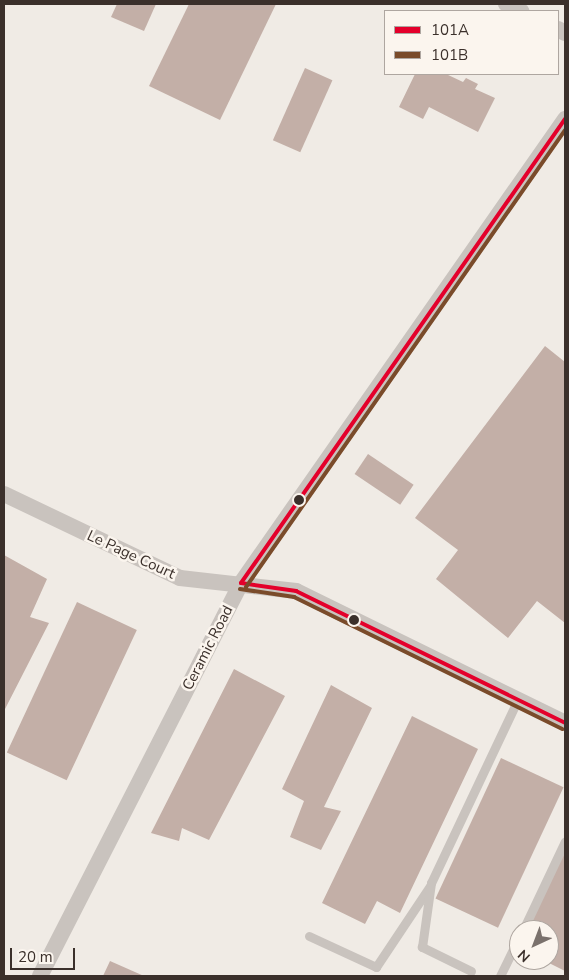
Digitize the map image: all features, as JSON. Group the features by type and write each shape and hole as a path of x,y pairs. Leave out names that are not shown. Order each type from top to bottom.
{"street":[{"path":"506,4 519,10"},
{"name":"Ceramic Road","path":"40,976 241,583 565,120"},
{"name":"Le Page Court","path":"4,494 180,578 241,583 296,591 565,723"}],"lane":[{"path":"309,936 376,968 432,883 518,699"},
{"path":"528,920 565,841"},
{"path":"432,883 422,947 471,971"},
{"path":"500,976 509,958"}],"building":[{"path":"117,4 156,4 144,31 111,17"},
{"path":"189,4 276,4 220,120 149,86"},
{"path":"305,68 332,80 300,152 273,140"},
{"path":"415,75 448,75 463,82 466,78 478,84 475,89 495,98 478,132 429,107 423,119 399,107"},
{"path":"545,346 565,362 565,623 537,601 508,638 436,579 458,550 415,518"},
{"path":"368,454 414,485 400,505 355,474"},
{"path":"4,555 47,579 30,617 49,623 4,711"},
{"path":"77,602 137,630 67,780 7,752"},
{"path":"234,669 285,696 209,840 182,828 179,841 151,833"},
{"path":"331,685 372,708 324,807 341,811 321,850 290,837 304,801 282,789"},
{"path":"412,716 478,749 400,913 377,901 365,924 322,903"},
{"path":"501,758 564,787 498,928 435,898"},
{"path":"565,852 565,971 559,968 559,920 530,920"},
{"path":"110,961 144,976 103,976"}],"transit line":[{"name":"101A","path":"241,583 565,119"},
{"name":"101B","path":"246,587 565,130"},
{"name":"101A","path":"241,583 296,591 565,723"},
{"name":"101B","path":"240,589 294,597 562,729"}]}
